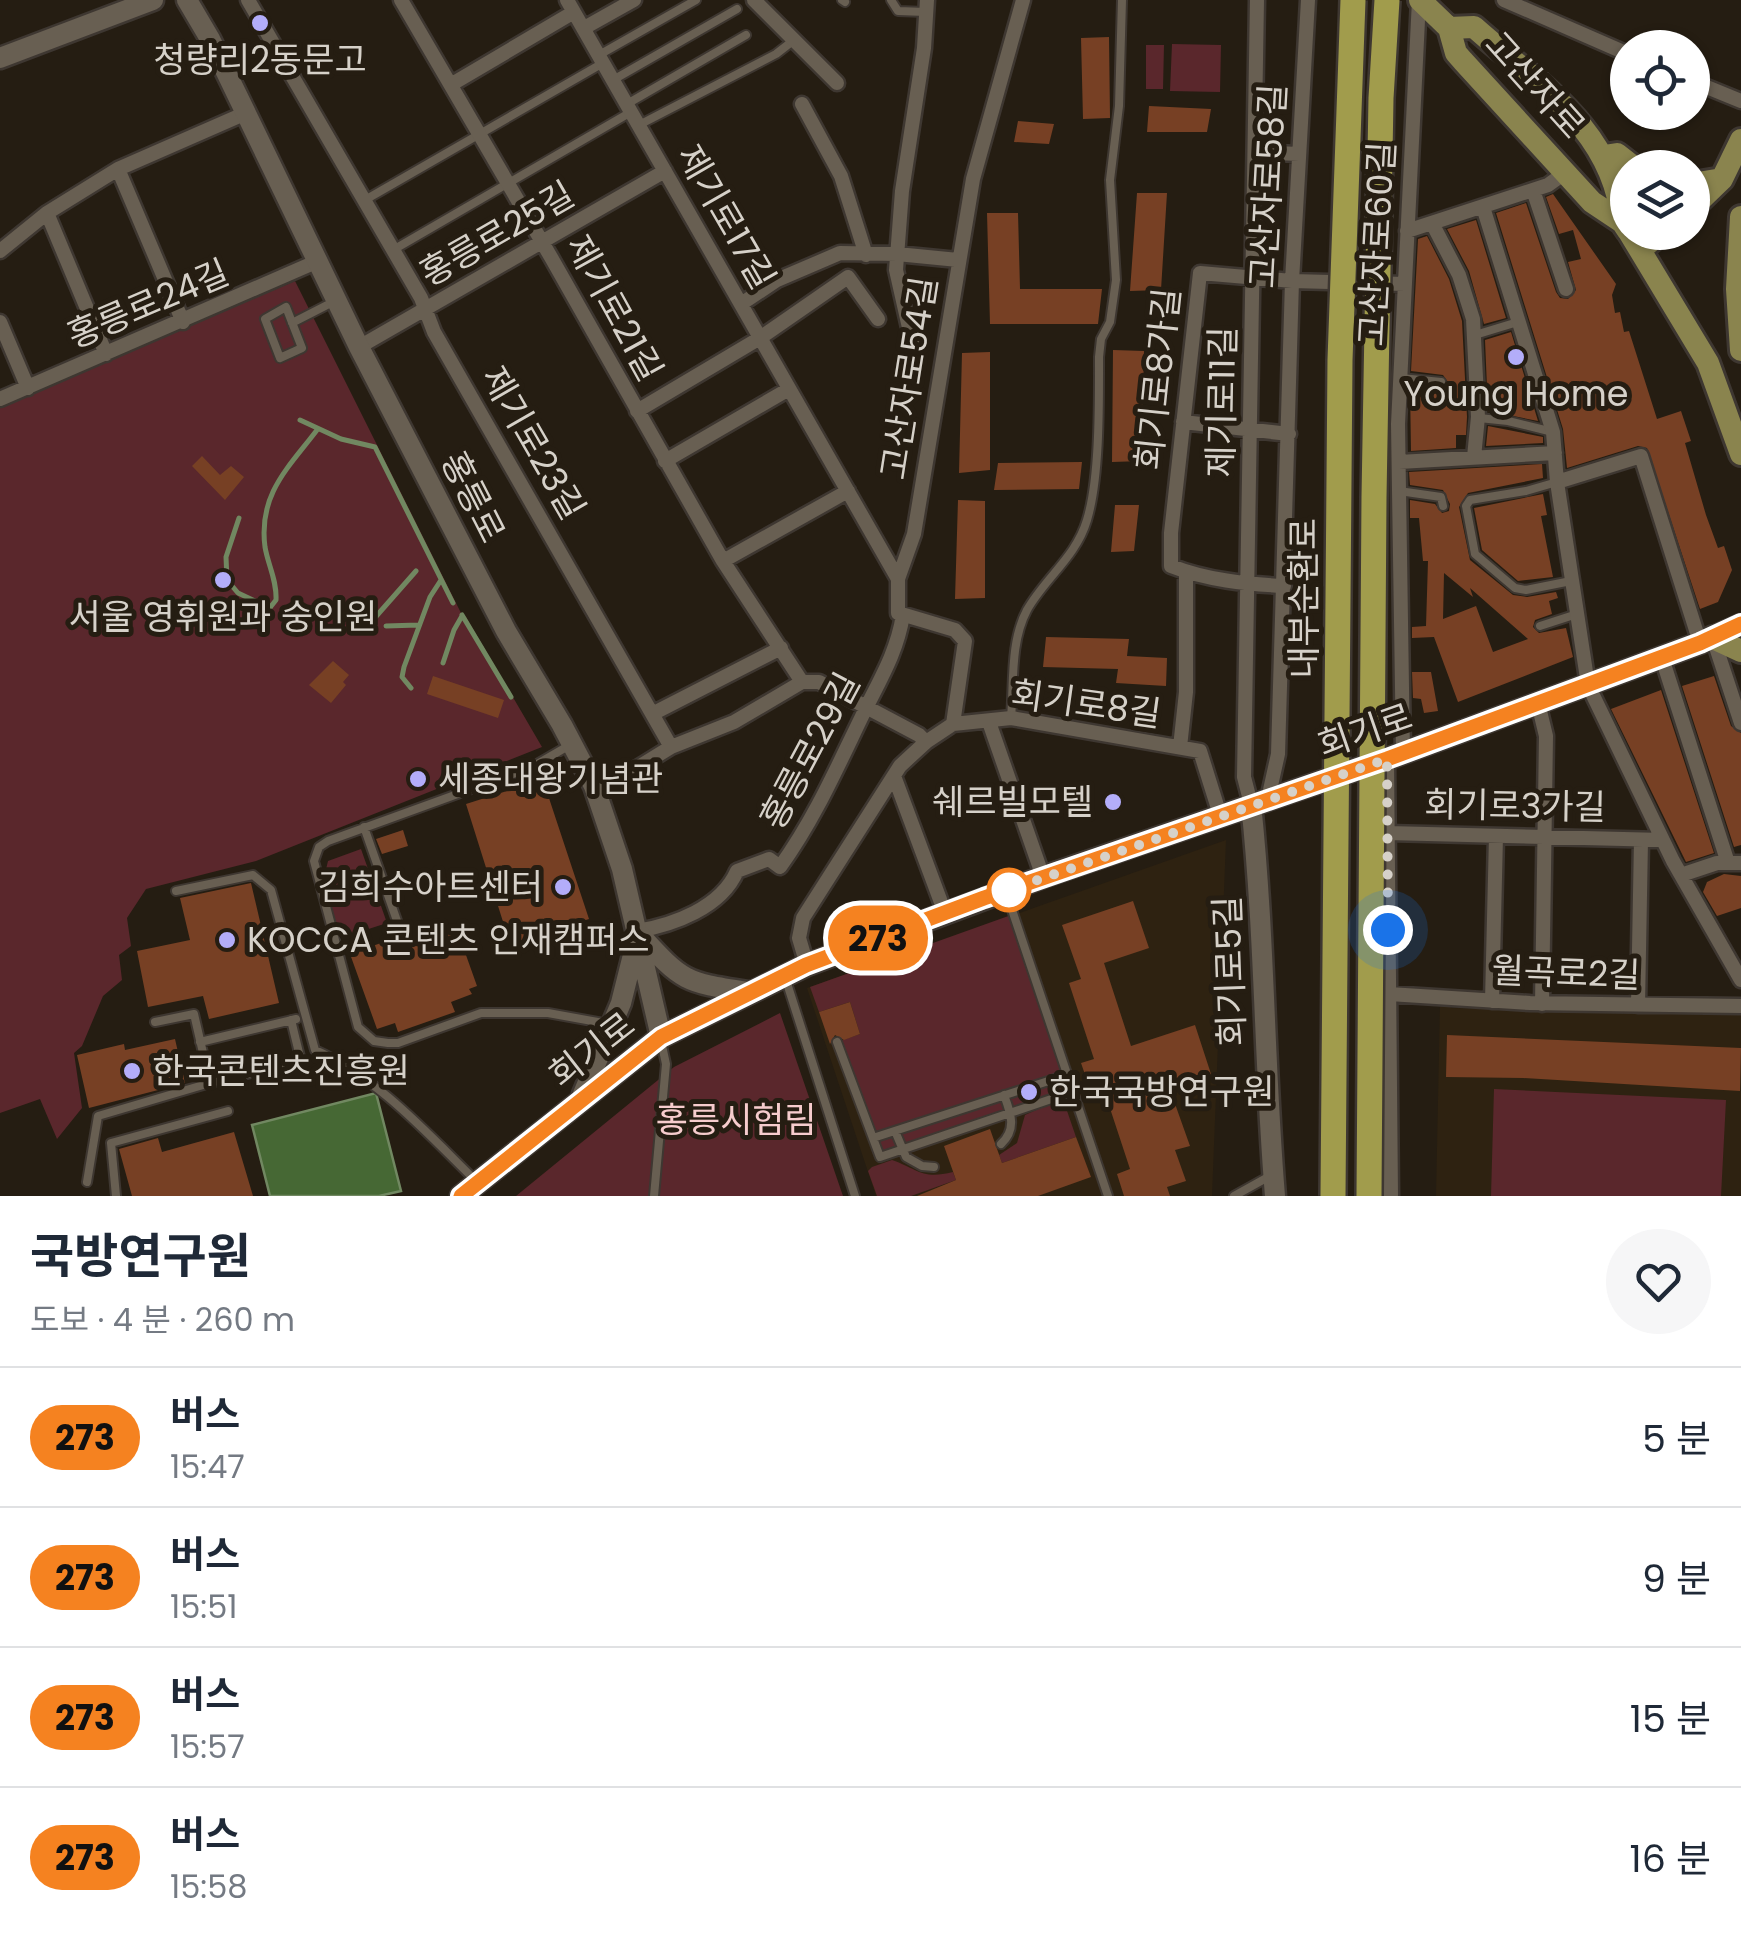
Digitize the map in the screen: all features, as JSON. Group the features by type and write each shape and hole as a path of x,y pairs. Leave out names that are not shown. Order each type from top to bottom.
{"highway":[{"name":"내부순환로","path":"1333,1196 1340,360 1353,0"},
{"name":"내부순환로","path":"1369,1196 1374,496 1381,98 1387,0"}],"main road":[{"path":"0,58 153,0"},
{"name":"홍릉로","path":"187,0 359,347 506,631 594,786 622,869 661,1037"},
{"name":"고산자로","path":"1419,0 1450,28 1456,54 1610,217"},
{"name":"고산자로","path":"1450,28 1474,27 1578,121 1610,170"},
{"path":"1710,190 1722,178 1741,140"},
{"path":"1604,156 1610,155"},
{"path":"1710,180 1722,178"},
{"path":"1741,217 1737,289 1741,350"},
{"name":"고산자로","path":"1640,250 1708,363 1740,439"},
{"name":"회기로","path":"470,1190 661,1037 806,965 1395,756 1662,658 1741,624"},
{"path":"1706,641 1741,651"},
{"name":"회기로5길","path":"1260,802 1268,1112 1275,1196"},
{"path":"636,931 664,964 682,978 748,992"},
{"path":"580,1101 630,976 636,931"}],"street":[{"name":"제기로23길","path":"248,0 671,747"},
{"name":"제기로21길","path":"401,0 723,561 802,682"},
{"path":"584,28 634,0"},
{"path":"754,0 837,83"},
{"path":"769,14 778,0"},
{"name":"고산자로54길","path":"903,615 898,613 898,580 914,534 958,260 974,179 1023,0"},
{"name":"제기로11길","path":"1257,0 1244,777 1260,802"},
{"name":"고산자로58길","path":"1260,802 1278,754 1308,0"},
{"name":"고산자로60길","path":"1391,1196 1388,833 1395,756 1401,284 1419,0"},
{"path":"1504,0 1533,7 1610,45"},
{"path":"452,84 574,5"},
{"name":"제기로17길","path":"574,5 898,580"},
{"path":"912,341 896,270 926,6"},
{"path":"1710,88 1741,101"},
{"path":"802,104 842,176 866,255"},
{"path":"0,250 46,213 118,169 246,113"},
{"path":"1255,152 1299,154"},
{"path":"118,169 183,322"},
{"name":"홍릉로25길","path":"359,347 665,171"},
{"path":"1407,231 1533,190 1566,172"},
{"path":"1533,190 1566,289"},
{"path":"1483,207 1553,432 1588,685 1681,875 1741,980"},
{"path":"46,213 106,354"},
{"path":"1432,223 1459,274 1475,335 1478,418 1474,457"},
{"path":"741,304 777,280 840,253 958,260"},
{"name":"홍릉로24길","path":"0,399 318,261"},
{"name":"회기로8가길","path":"1180,747 1186,692 1186,572 1170,566 1200,273 1298,282 1401,284"},
{"name":"제기로17길","path":"760,338 848,277 878,319"},
{"path":"0,322 28,388"},
{"name":"제기로21길","path":"637,411 760,338"},
{"path":"665,461 789,389"},
{"path":"1183,422 1289,434"},
{"path":"1398,462 1555,453"},
{"path":"1557,482 1641,456 1706,641 1741,723"},
{"path":"723,561 848,491"},
{"path":"1186,572 1248,584 1284,586"},
{"path":"806,965 799,938 803,918 894,776 926,742 953,724 965,641 955,630 903,615"},
{"name":"홍릉로29길","path":"636,931 661,927 702,908 730,888 736,871 769,860 780,866 832,781 889,668 903,615"},
{"path":"654,713 781,648"},
{"path":"1662,658 1735,863 1717,863 1681,875"},
{"path":"594,786 637,768 671,747 734,722 802,682 818,682 919,734 926,742"},
{"path":"1538,703 1546,732 1542,1004"},
{"name":"회기로8길","path":"953,724 1011,718 1200,751 1220,815"},
{"path":"989,722 1043,878"},
{"path":"894,776 945,914"},
{"name":"회기로3가길","path":"1388,833 1663,840"},
{"path":"1492,1001 1496,836"},
{"name":"회기로3가길","path":"1638,1005 1642,840"},
{"name":"월곡로2길","path":"1389,994 1542,1004 1741,1006"}],"lane":[{"path":"364,200 480,134 696,0"},
{"path":"891,0 898,10 926,6"},
{"path":"1011,718 1021,625 1028,608 1076,546 1091,502 1101,339 1110,322 1116,280 1110,180 1120,106 1122,0"},
{"path":"613,80 737,9"},
{"path":"393,250 632,114 746,35"},
{"name":"제기로17길","path":"632,114 776,54 794,40"},
{"path":"292,323 337,300"},
{"path":"286,308 292,323 302,348 280,358 265,318 286,308"},
{"path":"1475,335 1521,321"},
{"path":"1400,378 1441,382"},
{"path":"1478,418 1553,432"},
{"path":"1557,482 1526,492 1470,500 1466,506 1475,554 1515,588 1526,590 1572,580"},
{"path":"1399,491 1439,496 1443,506"},
{"path":"1540,626 1578,614"},
{"path":"573,743 532,767 364,826 319,847 314,862 358,1027 374,1041 398,1042 481,1013 548,1013 613,1025"},
{"path":"364,826 402,935"},
{"path":"176,891 253,875 270,890 315,1050 342,1062 373,1084 470,1190"},
{"path":"1006,891 1108,1196"},
{"path":"784,976 855,1196"},
{"path":"155,1022 194,1014 210,1083"},
{"path":"200,1042 305,1017"},
{"path":"87,1182 98,1116 301,1061 291,1020"},
{"path":"654,1196 666,1064 661,1037"},
{"path":"837,1042 880,1157 1072,1092"},
{"path":"873,1138 1066,1075"},
{"path":"1001,1144 1009,1137 1012,1123 1004,1095"},
{"path":"116,1196 111,1143 228,1111"},
{"path":"896,1131 902,1149 912,1161 934,1167"},
{"path":"1234,1196 1273,1174"}],"shaded area":[{"name":"한국국방연구원","path":"1226,840 1212,1196 876,1196 807,988"},
{"path":"1447,1003 1451,1008 1741,1015 1741,1196 1436,1196 1440,1005"},
{"path":"376,1093 401,1191 379,1196 270,1196 252,1125"}],"green space":[{"path":"1172,44 1221,45 1220,92 1170,91"},
{"path":"1146,45 1164,45 1163,89 1146,89"},
{"name":"서울 영휘원과 숭인원","path":"295,281 462,615 542,747 256,861 146,889 127,918 131,946 119,955 122,980 103,996 82,1046 74,1053 82,1108 57,1139 40,1099 0,1113 0,405"},
{"path":"361,849 387,923 341,938 323,882 328,861"},
{"path":"1014,914 1072,1092 880,1157 837,1042 860,1034 850,1002 819,1012 810,987"},
{"name":"홍릉시험림","path":"780,1013 843,1196 516,1196 674,1067"},
{"path":"1494,1089 1726,1100 1721,1196 1491,1196"},
{"path":"1058,1100 1064,1102 1076,1137 1002,1163 999,1155 1017,1143 1025,1115"},
{"path":"892,1160 927,1174 953,1172 956,1180 911,1196 877,1196 868,1171"}],"pier":[{"path":"1337,0 1403,0 1392,109 1381,740 1359,745 1359,1196 1333,1196 1334,752 1320,755 1327,239"}],"building":[{"path":"1109,37 1110,118 1083,119 1081,38"},
{"path":"1149,106 1211,109 1207,132 1147,132"},
{"path":"1018,121 1054,124 1049,144 1014,142"},
{"path":"1137,193 1167,193 1161,290 1130,291"},
{"path":"1553,194 1616,284 1612,295 1615,313 1620,312 1624,332 1629,331 1657,419 1681,411 1691,441 1685,443 1706,515 1718,548 1724,546 1732,570 1718,602 1700,609 1647,448 1638,446 1567,468 1563,429 1496,213 1526,203 1556,292 1560,298 1568,299 1576,290 1568,262 1581,259 1573,230 1559,234 1546,197"},
{"path":"987,213 1018,213 1020,289 1102,289 1098,324 990,324"},
{"path":"1476,220 1506,318 1484,324 1469,271 1447,229"},
{"path":"1427,236 1449,279 1462,321 1466,435 1456,435 1456,448 1411,451 1410,386 1441,389 1448,382 1443,375 1411,371 1418,239"},
{"path":"1511,332 1538,421 1488,411 1485,340"},
{"path":"1113,350 1144,351 1142,461 1112,462"},
{"path":"990,352 990,470 959,473 962,353"},
{"path":"1488,426 1543,437 1543,443 1486,446"},
{"path":"202,456 220,475 231,466 244,477 225,500 192,466"},
{"path":"1082,462 1079,489 994,490 998,463"},
{"path":"1542,464 1543,478 1468,493 1459,507 1470,560 1513,595 1556,592 1558,598 1549,601 1552,614 1535,620 1533,627 1539,633 1566,628 1573,657 1458,702 1434,637 1412,638 1412,627 1426,626 1428,561 1423,561 1419,518 1410,518 1410,500 1435,504 1442,513 1449,511 1450,504 1443,490 1410,485 1409,472","holes":["1444,573 1473,597 1470,588 1528,639 1493,652 1476,606 1443,619"]},
{"path":"1543,494 1547,515 1541,516 1553,577 1518,581 1482,550 1474,508"},
{"path":"958,500 985,501 985,598 955,599"},
{"path":"1115,505 1139,505 1134,551 1111,552"},
{"path":"1046,637 1129,639 1127,656 1167,658 1166,686 1116,683 1118,669 1043,667"},
{"path":"333,661 349,675 331,703 309,685"},
{"path":"1412,672 1431,672 1438,711 1424,713 1421,699 1413,698"},
{"path":"433,676 504,700 498,718 427,694"},
{"path":"1714,676 1731,726 1741,733 1741,845 1734,847 1682,686"},
{"path":"1661,690 1714,853 1686,862 1611,709"},
{"path":"535,782 544,783 589,919 510,944 466,804"},
{"path":"403,830 408,846 382,854 376,839"},
{"path":"1724,874 1741,876 1741,908 1717,916 1703,892 1707,882"},
{"name":"KOCCA 콘텐츠 인재캠퍼스","path":"251,883 279,1003 209,1019 203,996 148,1007 137,951 190,940 180,898"},
{"path":"1133,901 1149,948 1104,963 1131,1046 1195,1025 1211,1074 1169,1087 1190,1146 1175,1150 1186,1181 1167,1187 1170,1196 1124,1196 1117,1174 1130,1169 1101,1081 1089,1086 1081,1063 1094,1059 1069,983 1081,979 1062,925"},
{"path":"432,925 436,934 456,927 477,986 469,989 472,994 451,1002 455,1012 398,1032 395,1023 377,1029 350,954 395,938 405,942 409,933"},
{"path":"850,1002 860,1034 844,1040 835,1035 830,1044 819,1012"},
{"path":"1447,1035 1741,1048 1740,1091 1446,1077"},
{"name":"한국콘텐츠진흥원","path":"175,1039 185,1083 89,1108 77,1055 124,1044 125,1050"},
{"path":"990,1129 1002,1163 1076,1137 1091,1177 1038,1196 917,1196 956,1180 944,1146"},
{"path":"234,1132 253,1196 132,1196 119,1149 158,1138 162,1152"}],"waterway":[{"path":"300,420 341,439 375,447 453,603"},
{"path":"257,624 276,600 265,547 266,512 286,469 317,430"},
{"path":"239,518 226,557 227,580 238,593 270,608"},
{"path":"372,621 416,571"},
{"path":"411,688 402,677 404,667 430,597 441,580"},
{"path":"462,615 511,697"},
{"path":"443,663 462,616"},
{"path":"386,626 418,625"}],"bus line":[{"name":"273","path":"461,1196 661,1037 806,965 1079,864 1403,753 1700,643 1741,624"}],"place":[{"name":"청량리2동문고","path":"260,23"},
{"name":"Young Home","path":"1516,357"},
{"name":"서울 영휘원과 숭인원","path":"223,580"},
{"name":"세종대왕기념관","path":"418,779"},
{"name":"쉐르빌모텔","path":"1113,802"},
{"name":"김희수아트센터","path":"563,887"},
{"name":"KOCCA 콘텐츠 인재캠퍼스","path":"227,940"},
{"name":"한국콘텐츠진흥원","path":"132,1071"},
{"name":"한국국방연구원","path":"1029,1092"}],"route":[{"path":"1009,890 1006,891 1387,759 1388,930"}]}
